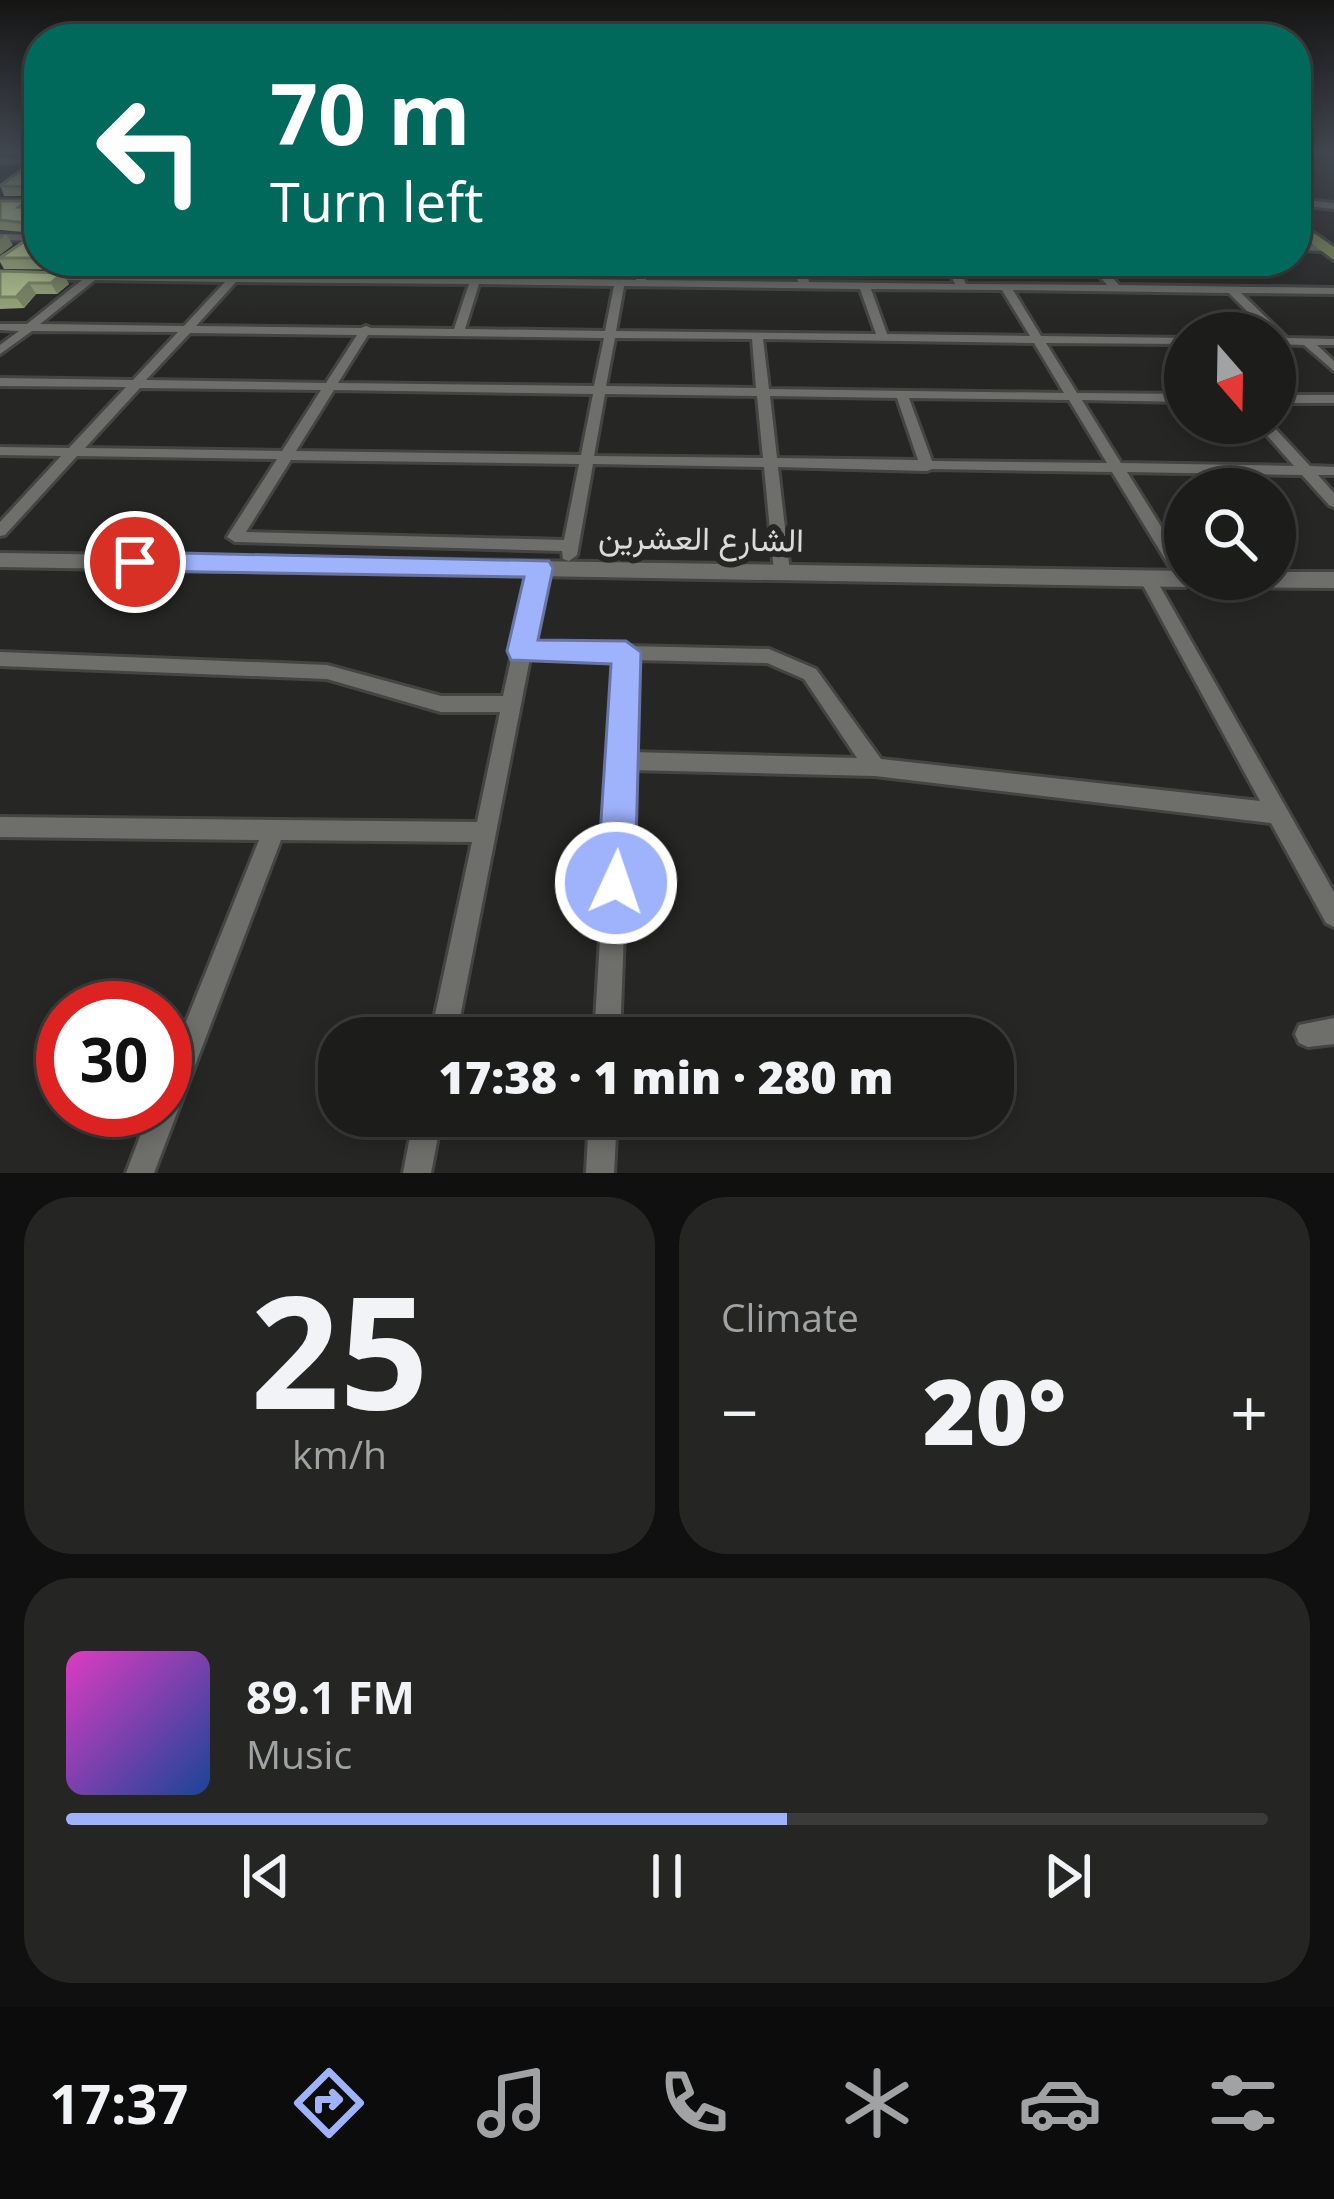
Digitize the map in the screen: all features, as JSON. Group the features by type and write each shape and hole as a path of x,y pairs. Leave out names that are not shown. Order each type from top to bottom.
{"street":[{"path":"19,250 24,247"},
{"path":"0,276 1334,291"},
{"path":"0,531 236,276"},
{"path":"459,331 480,276"},
{"path":"641,285 642,276"},
{"path":"802,276 804,284"},
{"path":"957,276 962,286"},
{"path":"1105,276 1117,290"},
{"path":"0,351 91,278"},
{"path":"366,329 283,456 237,539 568,557 619,285"},
{"path":"864,285 882,335"},
{"path":"1006,288 1164,543"},
{"path":"1232,290 1253,312"},
{"path":"0,327 1164,340"},
{"path":"757,335 782,572"},
{"path":"1296,341 1334,342"},
{"path":"1306,341 1334,367"},
{"path":"0,382 1164,398"},
{"path":"902,395 927,466"},
{"path":"1296,399 1334,399"},
{"path":"1281,444 1334,502"},
{"path":"0,451 1334,471"},
{"name":"الشارع العشرين","path":"0,560 539,568 568,557 782,572 1164,578"},
{"path":"447,1017 539,568"},
{"path":"1147,578 1274,814 1334,914"},
{"path":"1296,580 1334,580"},
{"path":"521,651 770,656 810,674 875,767"},
{"path":"608,1017 626,652"},
{"path":"0,659 344,674 441,704 510,704"},
{"path":"622,761 875,767 1274,814"},
{"path":"0,826 483,832"},
{"path":"192,1040 274,829"},
{"path":"140,1173 154,1137"},
{"path":"417,1173 424,1137"},
{"path":"600,1173 602,1137"}],"building":[{"path":"0,209 24,209 24,223 0,220"},
{"path":"24,242 24,258 0,258"},
{"path":"0,271 59,276 51,283 29,283 16,297 0,297"}],"route":[{"path":"135,562 539,568 521,651 626,652 616,883"}]}
